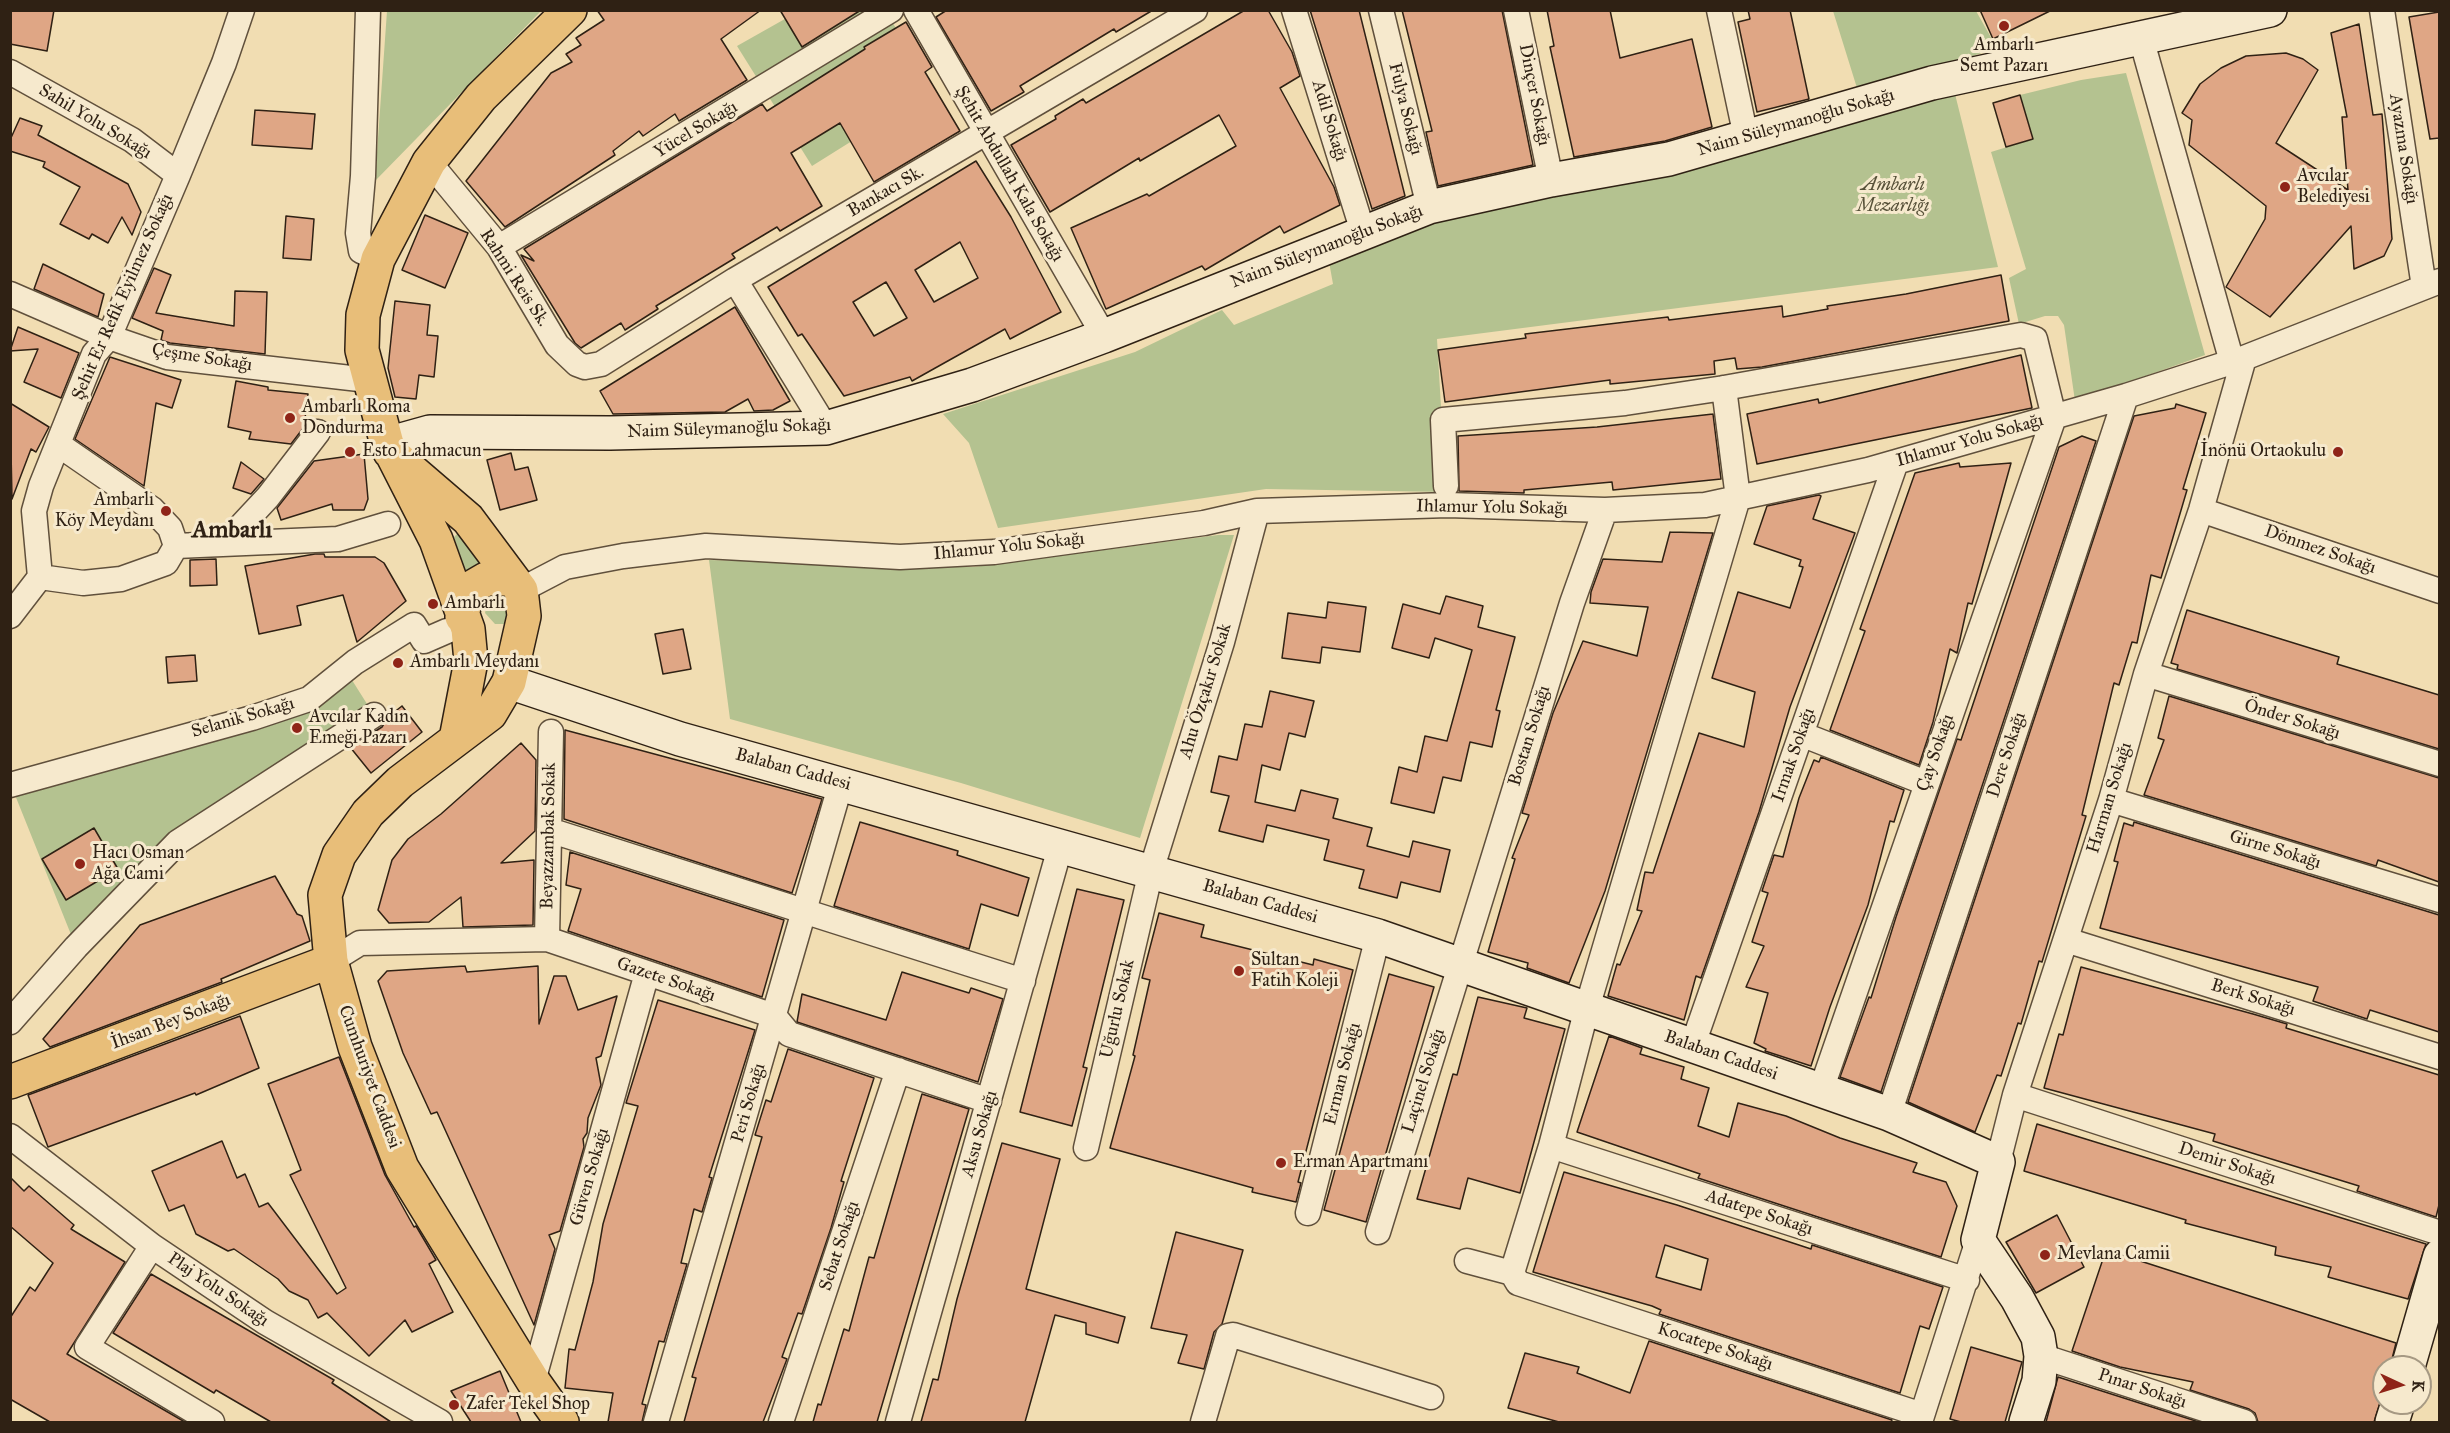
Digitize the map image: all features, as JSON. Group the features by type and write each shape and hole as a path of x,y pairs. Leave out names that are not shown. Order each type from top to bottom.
{"main road":[{"path":"509,682 480,672 471,661 459,626 436,540 388,448 368,381 362,350 363,315 378,259 429,162 481,97 570,10"},
{"path":"388,448 468,519 519,595 511,630 497,637 459,626"},
{"path":"459,626 466,596 474,586 486,579 519,595"},
{"name":"Cumhuriyet Caddesi","path":"519,595 509,682 490,714 392,790 368,813 339,855 324,895 331,962 355,1047 402,1168 533,1381 562,1422"},
{"path":"456,739 471,661"},
{"name":"İhsan Bey Sokağı","path":"10,1082 331,962"}],"street":[{"name":"Şehit Er Refik Eyilmez Sokağı","path":"40,577 34,511 41,486 94,354 108,338 178,175 224,63 242,10"},
{"path":"368,10 363,176 358,233 361,251 378,259"},
{"name":"Yücel Sokağı","path":"499,247 891,10"},
{"name":"Şehit Abdullah Kala Sokağı","path":"916,10 1104,336"},
{"name":"Bankacı Sk.","path":"577,364 585,367 601,364 735,280 1195,10"},
{"name":"Adil Sokağı","path":"1294,10 1363,232"},
{"name":"Fulya Sokağı","path":"1381,10 1429,207"},
{"name":"Dinçer Sokağı","path":"1516,10 1551,180"},
{"path":"1719,10 1746,137"},
{"name":"Naim Süleymanoğlu Sokağı","path":"388,448 430,432 610,434 826,428 972,385 1104,336 1429,207 1551,180 1669,159 1932,83 2270,10"},
{"name":"Ayazma Sokağı","path":"2382,10 2432,284"},
{"path":"2141,38 2238,360"},
{"name":"Sahil Yolu Sokağı","path":"10,72 132,140 178,175"},
{"name":"Rahmi Reis Sk.","path":"429,162 499,247 557,345 577,364"},
{"path":"735,280 826,428"},
{"name":"Ihlamur Yolu Sokağı","path":"519,595 565,567 623,556 706,546 900,557 994,552 1204,523 1257,511 1448,505 1605,510 1705,505 1896,462 2126,396 2238,360 2432,284"},
{"name":"Çeşme Sokağı","path":"10,294 108,338 167,357 368,381"},
{"path":"1446,486 1443,420 1625,403 1724,388 2021,335 2036,339 2054,417"},
{"name":"Harman Sokağı","path":"1921,1419 1967,1280 2015,1095 2111,800 2146,674 2201,510 2238,360"},
{"path":"1512,1273 1551,1146 1587,1008 1738,498 1724,388"},
{"name":"Dere Sokağı","path":"1889,1114 2126,396"},
{"name":"Çay Sokağı","path":"1821,1090 2054,417"},
{"path":"227,541 268,497 318,432"},
{"path":"11,616 40,577 83,583 121,579 166,563 176,546 170,528 152,509 59,446"},
{"name":"Irmak Sokağı","path":"1692,1047 1896,462"},
{"name":"Bostan Sokağı","path":"1460,963 1572,603 1605,510"},
{"name":"Dönmez Sokağı","path":"2201,510 2439,591"},
{"name":"Ahu Özçakır Sokak","path":"1151,871 1222,642 1257,511"},
{"path":"176,546 227,541 338,539 388,524"},
{"name":"Selanik Sokağı","path":"10,785 252,718 309,699 354,662 414,625 424,641 459,626"},
{"name":"Önder Sokağı","path":"2146,674 2439,764"},
{"name":"Balaban Caddesi","path":"509,682 680,738 1061,844 1378,936 1889,1114 1998,1162"},
{"path":"10,1022 76,947 178,842 374,715"},
{"name":"Beyazzambak Sokak","path":"547,939 551,732"},
{"path":"1801,734 1926,783"},
{"name":"Peri Sokağı","path":"656,1422 841,783"},
{"name":"Girne Sokağı","path":"2111,800 2439,900"},
{"path":"549,831 1023,981"},
{"name":"Aksu Sokağı","path":"898,1422 1061,844"},
{"name":"Uğurlu Sokak","path":"1086,1148 1151,871"},
{"name":"Erman Sokağı","path":"1308,1213 1378,936"},
{"name":"Gazete Sokağı","path":"331,962 360,943 547,939 774,1016 789,1034 989,1101"},
{"name":"Berk Sokağı","path":"2066,940 2439,1057"},
{"name":"Laçinel Sokağı","path":"1378,1232 1460,963"},
{"name":"Güven Sokağı","path":"533,1381 647,973"},
{"name":"Sebat Sokağı","path":"781,1422 898,1070"},
{"name":"Demir Sokağı","path":"2015,1095 2439,1233"},
{"name":"Plaj Yolu Sokağı","path":"10,1136 152,1245 266,1322 440,1422"},
{"name":"Adatepe Sokağı","path":"1551,1146 1967,1280"},
{"path":"1978,1240 2017,1298 2038,1337 2040,1368 2026,1422"},
{"path":"152,1245 87,1347 212,1422"},
{"path":"2411,1355 2439,1256"},
{"name":"Kocatepe Sokağı","path":"1467,1261 1512,1273 1518,1283 1921,1419"},
{"path":"1203,1422 1228,1336 1233,1335 1431,1397"},
{"name":"Pınar Sokağı","path":"2040,1368 2244,1422"}],"green space":[{"path":"387,11 541,11 375,181"},
{"path":"799,11 885,11 935,89 812,166 737,46"},
{"path":"1833,11 1976,11 1997,48 1918,74 1857,88"},
{"path":"2126,73 2205,355 2075,401 2064,325 2058,316 2045,316 2019,324 2009,278 2026,269 1991,152 2033,139 2020,95 2081,80"},
{"name":"Ambarlı Mezarlığı","path":"1955,94 1998,267 1437,339 1446,492 1266,489 998,528 969,443 943,414 1135,352 1222,310 1234,325 1333,284 1328,256 1436,221"},
{"path":"457,534 485,567 466,574 454,537"},
{"path":"1218,535 1234,535 1140,838 961,783 730,719 709,560 973,567"},
{"path":"497,594 512,598 505,624 495,624 485,613 488,599"},
{"path":"345,669 374,715 178,842 76,947 11,785 252,718"}],"building":[{"path":"10,10 54,10 47,51 10,44"},
{"path":"597,10 761,10 721,39 747,80 679,121 675,114 643,136 639,131 613,151 615,155 505,227 466,181 551,73 572,62 566,54 581,45 576,38 604,20"},
{"path":"780,10 861,10 802,47"},
{"path":"947,10 1153,10 1116,32 1114,29 1020,86 1024,92 991,111 936,17"},
{"path":"1245,10 1268,10 1292,52 1300,76 1280,88 1334,187 1340,205 1284,233 1280,226 1205,270 1202,266 1106,309 1071,228 1147,194 1149,196 1236,146 1219,115 1140,161 1139,158 1050,212 1011,145 1056,119 1055,116 1083,99 1086,103"},
{"path":"1310,10 1359,10 1405,196 1372,209"},
{"path":"1402,10 1502,10 1533,165 1438,186 1426,132 1432,131"},
{"path":"1547,10 1610,10 1620,58 1692,39 1712,127 1665,141 1574,157 1550,47 1554,46"},
{"path":"1748,10 1790,10 1809,99 1757,112 1738,22 1750,19"},
{"name":"Ambarlı Semt Pazarı","path":"1980,10 2052,10 1993,39"},
{"path":"2439,12 2439,138 2430,139 2409,17"},
{"path":"906,22 932,67 925,72 960,131 874,182 840,123 791,153 822,206 780,231 777,227 732,254 735,258 656,306 658,309 625,330 621,323 581,348 575,343 521,255 534,261 524,249 762,104 767,111"},
{"name":"Avcılar Belediyesi","path":"2359,24 2373,115 2382,114 2392,239 2384,256 2354,269 2351,226 2270,317 2226,287 2265,219 2266,206 2189,145 2192,120 2182,113 2200,84 2221,68 2246,56 2286,53 2303,59 2318,70 2276,143 2348,190 2342,117 2347,117 2331,33"},
{"path":"2020,95 2033,139 2006,147 1993,103"},
{"path":"255,110 315,114 312,149 252,145"},
{"path":"20,118 42,126 38,135 128,184 141,212 132,235 122,217 108,243 92,234 89,239 60,224 80,187 43,167 45,162 10,151 10,140"},
{"path":"976,161 1011,217 1061,312 1010,339 1005,329 912,381 910,377 844,396 802,334 798,336 768,287","holes":["960,242 978,278 934,302 915,270","886,282 907,318 874,336 853,302"]},
{"path":"425,215 468,233 445,288 402,270"},
{"path":"286,216 314,219 311,260 283,258"},
{"path":"43,264 104,294 98,317 34,289"},
{"path":"154,268 171,275 156,313 234,326 235,291 267,292 265,354 170,343 161,340 163,331 132,318"},
{"path":"2001,275 2009,321 1762,367 1737,369 1735,358 1714,361 1715,374 1610,384 1610,380 1445,402 1438,350 1526,338 1525,334 1782,306 1783,317 1828,309 1827,306 1906,294"},
{"path":"395,301 430,305 427,335 438,336 434,377 419,375 416,399 395,397 388,368"},
{"path":"735,307 790,401 773,410 754,411 748,399 725,412 613,414 600,391"},
{"path":"18,327 79,353 61,398 24,382 38,349 10,351"},
{"path":"2021,355 2032,408 1757,464 1747,414 1818,399 1819,403"},
{"path":"110,357 181,380 172,408 156,403 144,486 75,439"},
{"path":"236,381 268,387 268,390 308,394 304,427 291,444 249,439 251,432 228,427"},
{"path":"10,403 49,427 36,452 31,449 12,499"},
{"path":"2176,404 2206,413 2183,489 2187,490 2161,578 2151,575 2137,643 2132,642 2119,685 2114,683 2082,815 2086,816 2042,962 2039,961 2021,1024 2018,1023 2001,1076 1997,1075 1975,1132 1908,1102 2134,416 2175,408"},
{"path":"1713,414 1721,479 1613,490 1612,482 1524,490 1524,493 1459,491 1458,436 1597,427"},
{"path":"2082,436 2096,441 1881,1092 1840,1077 1869,997 1871,998 1957,739 1961,740 2059,447"},
{"path":"511,453 515,470 528,467 537,500 500,510 487,460"},
{"path":"364,454 368,499 364,510 333,510 332,504 281,520 277,508 314,461"},
{"path":"241,462 264,479 251,494 233,488"},
{"path":"1959,463 1960,467 2011,463 1972,604 1968,603 1957,653 1950,649 1933,722 1919,765 1830,730 1865,631 1860,629 1915,473"},
{"path":"1821,496 1813,519 1855,533 1790,707 1759,812 1701,978 1696,976 1684,1020 1608,996 1617,964 1620,965 1642,911 1637,910 1645,872 1653,873 1699,733 1744,747 1755,692 1712,678 1738,592 1790,608 1803,567 1799,566 1801,560 1754,544 1767,506"},
{"path":"1670,532 1713,533 1605,891 1569,983 1527,968 1528,963 1488,952 1515,859 1512,858 1529,815 1522,813 1553,713 1583,641 1637,656 1648,607 1590,603 1591,592 1603,559 1662,562"},
{"path":"324,554 325,557 375,557 384,563 406,601 357,642 343,595 297,606 301,625 259,634 245,566"},
{"path":"216,559 217,585 190,586 190,560"},
{"path":"1446,596 1483,606 1478,627 1515,637 1496,710 1500,711 1492,747 1470,742 1461,781 1443,777 1434,813 1391,803 1399,767 1417,772 1425,736 1447,741 1472,650 1435,638 1429,658 1392,648 1403,604 1440,614"},
{"path":"1328,602 1366,607 1360,652 1322,647 1320,663 1282,658 1288,613 1326,618"},
{"path":"2187,610 2339,657 2337,664 2439,695 2439,749 2177,669 2178,665 2171,663"},
{"path":"683,629 691,669 663,674 655,634"},
{"path":"195,655 197,681 168,683 166,657"},
{"path":"1270,691 1314,701 1305,737 1289,733 1280,770 1262,765 1255,802 1295,811 1301,790 1338,799 1333,818 1372,828 1367,846 1409,857 1413,841 1450,850 1440,892 1401,882 1397,898 1359,888 1364,870 1324,860 1329,840 1267,825 1263,842 1219,831 1229,796 1211,792 1219,756 1237,760 1245,724 1262,727"},
{"path":"2169,696 2439,778 2439,882 2378,860 2376,866 2144,795 2164,740 2158,738"},
{"path":"402,706 422,732 371,773 350,747 382,727 388,717"},
{"path":"565,730 822,799 792,893 564,819"},
{"path":"521,743 536,760 535,831 501,863 534,860 533,925 463,927 461,897 429,922 389,923 378,910 392,860 408,839 441,814"},
{"path":"1821,757 1904,790 1894,822 1890,821 1868,905 1811,1066 1765,1051 1766,1049 1754,1043 1768,993 1746,987 1764,946 1752,942 1768,893 1762,891 1774,855 1783,857 1799,798 1814,760 1819,762"},
{"path":"860,822 958,851 957,855 1029,878 1018,916 981,904 969,949 834,906"},
{"path":"2134,822 2439,915 2439,1032 2370,1010 2367,1019 2313,1001 2318,987 2100,928 2118,862 2114,861 2124,823 2133,826"},
{"name":"Hacı Osman Ağa Cami","path":"94,828 118,869 66,900 42,859"},
{"path":"570,852 784,920 762,997 568,931 581,889 566,885"},
{"path":"275,876 297,914 302,916 310,941 221,979 222,982 50,1047 43,1039 140,925"},
{"path":"1077,889 1124,900 1083,1067 1087,1068 1072,1126 1020,1112"},
{"path":"1159,913 1204,925 1201,937 1313,965 1314,959 1353,970 1298,1182 1301,1183 1296,1202 1252,1192 1253,1188 1110,1148 1135,1056 1133,1055 1150,980 1142,978"},
{"path":"465,966 467,972 538,966 539,1024 554,976 566,976 578,1010 617,996 601,1056 596,1058 601,1085 588,1118 587,1133 583,1139 584,1147 560,1231 549,1235 555,1249 534,1325 437,1112 431,1114 403,1053 378,981 387,971"},
{"path":"2081,967 2287,1024 2286,1028 2439,1075 2439,1205 2436,1217 2357,1191 2359,1186 2213,1141 2215,1134 2044,1088 2059,1034 2063,1035"},
{"path":"902,972 969,993 971,988 1003,999 978,1082 797,1022 802,994 886,1020"},
{"path":"1389,974 1434,987 1366,1222 1324,1210"},
{"path":"1478,997 1527,1008 1524,1018 1565,1029 1520,1193 1468,1178 1460,1209 1417,1199 1453,1074 1457,1075"},
{"path":"658,1000 755,1030 709,1177 712,1178 702,1212 694,1209 681,1263 687,1264 664,1342 659,1341 642,1404 646,1405 642,1422 608,1422 613,1393 565,1388 569,1349 575,1350 593,1282 603,1224 638,1106 626,1103"},
{"path":"240,1016 259,1068 196,1095 195,1093 48,1147 28,1095"},
{"path":"1609,1036 1642,1048 1640,1054 1684,1067 1681,1079 1709,1088 1698,1126 1729,1137 1738,1103 1786,1116 1840,1138 1917,1163 1913,1172 1946,1182 1957,1206 1941,1257 1698,1178 1700,1174 1577,1132"},
{"path":"788,1049 874,1078 841,1181 844,1182 831,1228 802,1314 798,1313 782,1357 787,1359 763,1422 684,1422 696,1378 692,1377 762,1137 755,1135 766,1100 771,1102"},
{"path":"339,1057 385,1175 414,1227 416,1226 436,1260 429,1264 453,1312 412,1332 405,1320 369,1356 327,1313 318,1318 308,1300 289,1291 278,1279 234,1249 228,1251 196,1234 184,1205 169,1211 152,1171 222,1141 237,1178 245,1174 259,1207 268,1203 337,1294 346,1288 290,1175 301,1170 268,1084"},
{"path":"922,1094 969,1109 877,1422 813,1422 818,1404 821,1405 844,1329 849,1331 869,1257 874,1258"},
{"path":"2037,1124 2426,1244 2408,1299 2328,1277 2331,1267 2275,1255 2276,1247 2185,1223 2186,1220 2024,1171"},
{"path":"1002,1143 1060,1159 1026,1289 1125,1317 1118,1343 1086,1334 1086,1323 1055,1315 1025,1422 921,1422 933,1379 938,1380 957,1299"},
{"path":"1564,1172 1677,1205 1811,1249 1812,1245 1943,1287 1929,1329 1920,1326 1900,1393 1659,1314 1661,1310 1652,1306 1533,1272","holes":["1665,1245 1708,1259 1701,1290 1656,1277"]},
{"path":"10,1177 24,1191 29,1186 74,1225 71,1229 125,1262 67,1354 185,1422 50,1422 10,1399 10,1318 30,1287 35,1291 53,1263 10,1226"},
{"name":"Mevlana Camii","path":"2057,1215 2084,1267 2036,1293 2006,1242"},
{"path":"1176,1232 1243,1250 1222,1324 1214,1332 1204,1369 1178,1363 1187,1335 1151,1328"},
{"path":"2106,1250 2396,1343 2393,1355 2372,1355 2372,1415 2376,1415 2374,1422 2258,1422 2255,1413 2249,1409 2190,1390 2193,1382 2120,1367 2072,1351"},
{"path":"151,1274 334,1380 332,1383 391,1422 271,1422 216,1390 214,1393 113,1333"},
{"path":"1649,1341 1892,1420 1891,1422 1559,1422 1508,1408 1525,1353 1579,1367 1577,1373 1630,1393"},
{"path":"1971,1347 2022,1362 2005,1422 1961,1422 1950,1419"},
{"path":"500,1371 521,1422 471,1422 451,1391"},
{"path":"2058,1377 2199,1422 2046,1422"}],"place":[{"name":"Ambarlı Semt Pazarı","path":"2004,26"},
{"name":"Avcılar Belediyesi","path":"2285,187"},
{"name":"Ambarlı Roma Dondurma","path":"290,418"},
{"name":"Esto Lahmacun","path":"350,452"},
{"name":"İnönü Ortaokulu","path":"2338,452"},
{"name":"Ambarlı Köy Meydanı","path":"166,511"},
{"name":"Ambarlı","path":"433,604"},
{"name":"Ambarlı Meydanı","path":"398,663"},
{"name":"Avcılar Kadın Emeği Pazarı","path":"297,728"},
{"name":"Hacı Osman Ağa Cami","path":"80,864"},
{"name":"Sultan Fatih Koleji","path":"1239,971"},
{"name":"Erman Apartmanı","path":"1281,1163"},
{"name":"Mevlana Camii","path":"2045,1255"},
{"name":"Zafer Tekel Shop","path":"454,1405"}],"district":[{"name":"Ambarlı","path":"232,531"}]}
